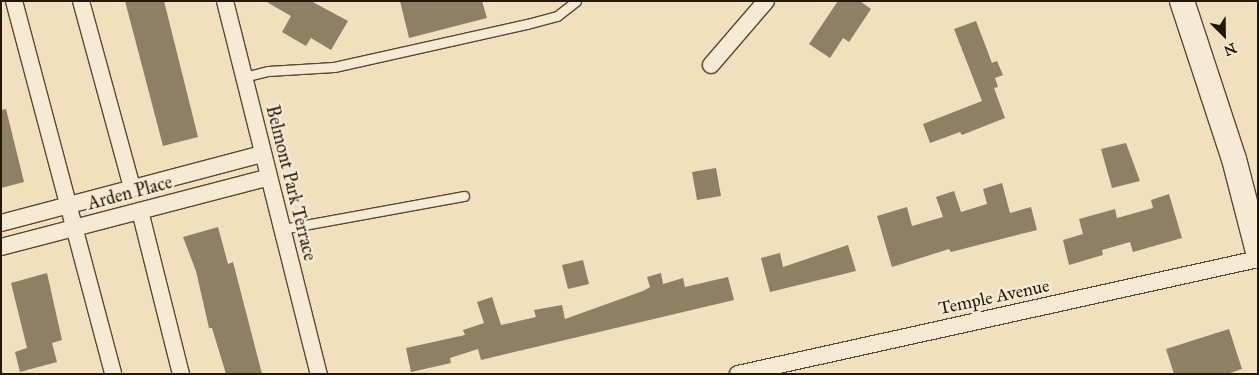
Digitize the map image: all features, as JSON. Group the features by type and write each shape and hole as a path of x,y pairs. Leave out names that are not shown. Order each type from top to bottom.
{"street":[{"path":"14,1 113,374"},
{"path":"81,1 132,188"},
{"name":"Belmont Park Terrace","path":"225,1 319,374"},
{"path":"711,66 766,1"},
{"path":"1182,1 1252,203 1258,252"},
{"name":"Arden Place","path":"1,223 263,154"},
{"name":"Arden Place","path":"1,247 269,177"},
{"path":"140,211 181,374"},
{"name":"Temple Avenue","path":"738,374 1258,260"}],"lane":[{"path":"244,77 268,71 327,68 536,22 557,16 576,1"},
{"path":"282,229 464,196"}],"building":[{"path":"125,1 164,1 198,137 163,146"},
{"path":"265,1 311,1 348,21 331,50 311,38 306,46 282,32 291,16"},
{"path":"400,1 482,1 487,18 409,38"},
{"path":"838,1 860,1 871,9 849,42 843,38 830,58 809,44"},
{"path":"976,21 992,63 997,61 1003,75 995,78 998,87 994,88 1005,118 962,135 960,132 930,143 923,124 982,101 954,29"},
{"path":"6,109 24,182 1,188 1,110"},
{"path":"1126,143 1140,181 1112,188 1101,149"},
{"path":"716,168 721,196 697,200 692,172"},
{"path":"1002,183 1010,213 1031,207 1037,230 951,252 949,249 892,267 877,216 907,207 912,226 943,217 936,197 954,191 961,212 987,204 983,189"},
{"path":"1169,194 1182,238 1133,252 1130,242 1102,250 1103,255 1069,265 1063,240 1083,234 1079,219 1115,209 1117,218 1153,208 1151,200"},
{"path":"218,227 228,264 233,262 262,374 226,374 212,328 209,328 196,271 183,237"},
{"path":"848,245 856,271 770,292 761,258 780,253 783,267"},
{"path":"583,260 589,284 568,289 562,265"},
{"path":"47,273 62,340 52,343 57,362 20,372 15,352 27,348 11,283"},
{"path":"661,273 663,284 683,278 685,287 728,277 734,300 481,360 478,349 450,358 451,363 411,372 406,348 465,335 463,330 484,323 477,302 492,297 501,325 536,317 534,310 562,305 565,319 643,291 650,287 647,277"},
{"path":"1229,329 1242,369 1227,374 1174,374 1166,349"}]}
